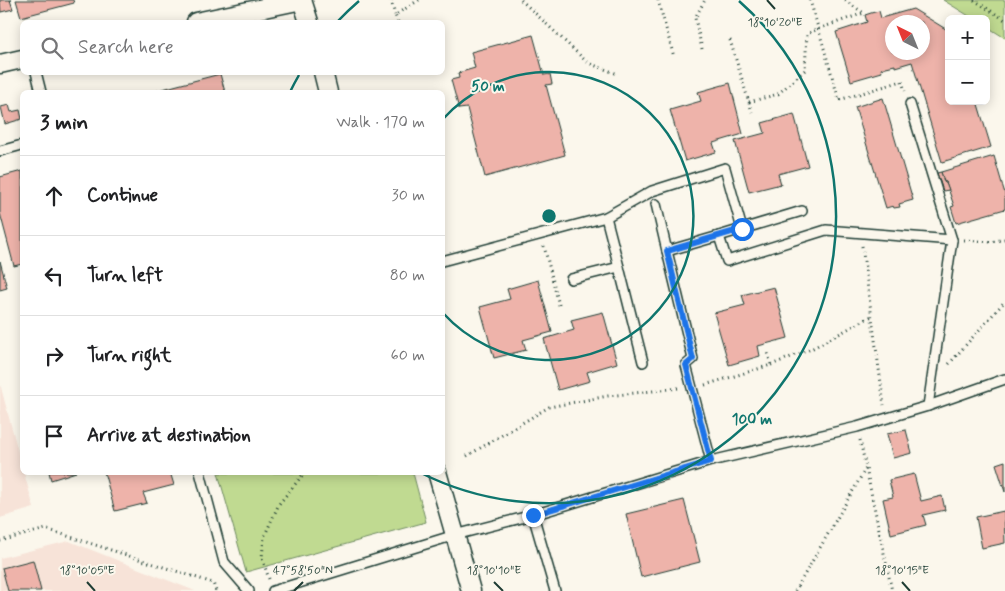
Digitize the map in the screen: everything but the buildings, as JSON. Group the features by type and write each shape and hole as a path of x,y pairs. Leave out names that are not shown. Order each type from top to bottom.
{"street":[{"path":"206,20 302,0 307,20"},
{"path":"0,64 20,59"},
{"path":"324,75 328,90"},
{"path":"438,475 471,591"}],"lane":[{"path":"37,75 40,90"},
{"path":"910,104 952,240 928,406"},
{"path":"0,151 20,146"},
{"path":"445,260 606,217 652,191 726,168 742,229"},
{"path":"656,204 693,359 686,365 711,461"},
{"path":"667,251 802,211"},
{"path":"606,217 643,362"},
{"path":"719,236 727,261 826,230 952,240"},
{"path":"572,279 619,267"},
{"path":"273,591 711,461 857,426 928,406 1005,379"},
{"path":"201,475 224,562 250,591"},
{"path":"533,515 555,591"}],"path":[{"path":"391,0 397,20"},
{"path":"395,15 418,0"},
{"path":"521,0 588,63 618,74"},
{"path":"658,0 674,57"},
{"path":"702,49 695,18 704,0"},
{"path":"810,0 839,100 902,80 910,104"},
{"path":"749,102 778,94 804,70 807,34 864,13 844,0"},
{"path":"974,0 1005,20"},
{"path":"730,40 752,112"},
{"path":"860,233 886,418"},
{"path":"541,235 560,309"},
{"path":"952,240 991,242 1005,239"},
{"path":"932,376 942,370 1005,301"},
{"path":"467,456 549,407 608,396 705,385 771,365 810,349 872,316"},
{"path":"767,350 771,365"},
{"path":"857,426 892,591"},
{"path":"795,591 866,468"},
{"path":"273,591 262,558 264,537 279,504 303,475"},
{"path":"0,541 46,529 213,583 216,591"}],"shaded area":[{"path":"0,384 20,459 20,475 25,475 34,508 0,518"},
{"path":"69,541 195,591 0,591 0,558"}],"green space":[{"path":"943,0 1005,0 1005,38 990,29 990,15 967,15"},
{"path":"219,475 414,475 426,522 246,572"}],"route":[{"path":"533,515 711,461 686,365 693,359 667,251 742,229"}]}
